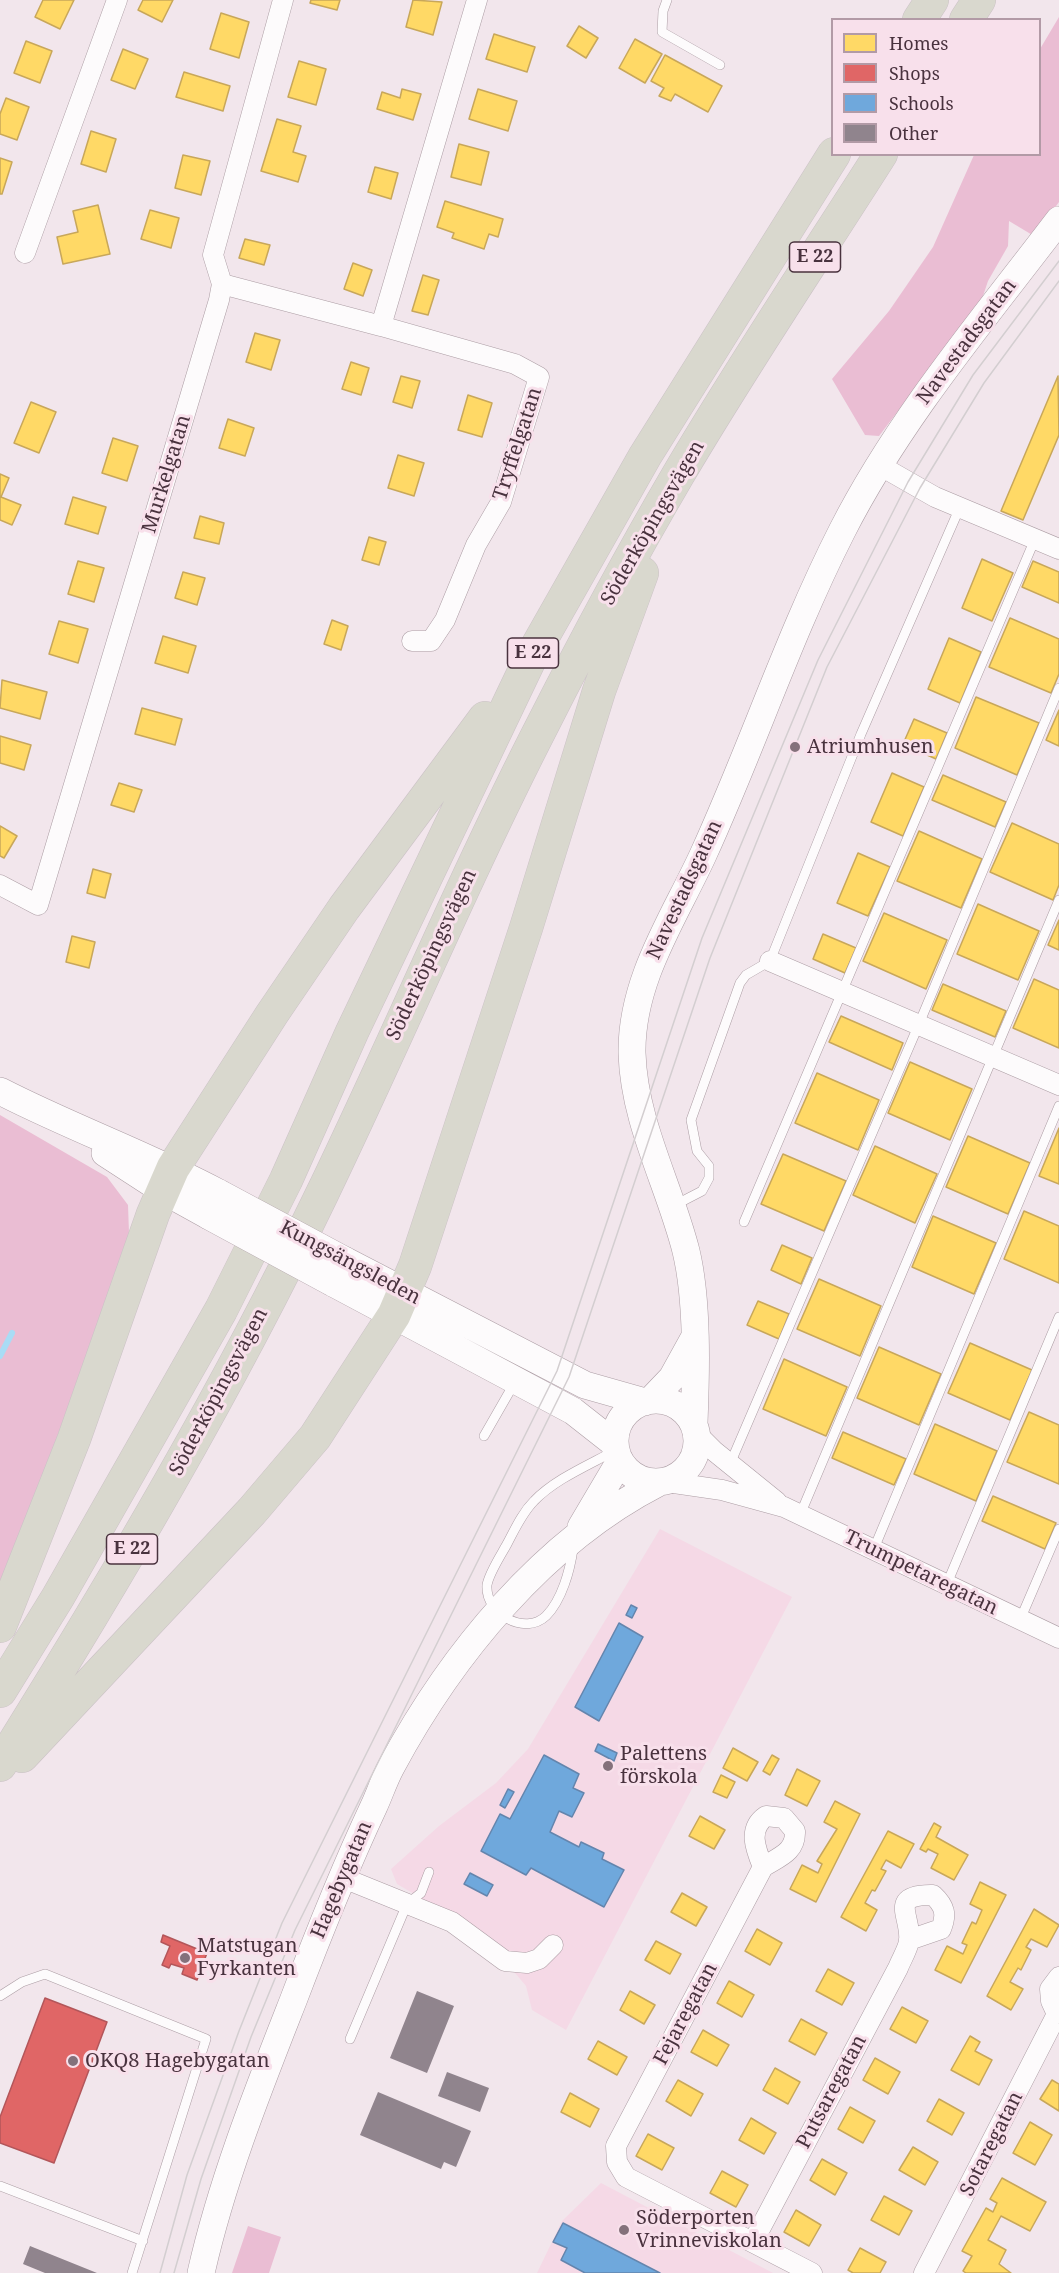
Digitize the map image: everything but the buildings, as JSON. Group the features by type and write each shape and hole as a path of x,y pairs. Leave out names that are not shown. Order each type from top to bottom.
{"highway":[{"path":"921,18 932,0"},
{"path":"967,18 979,0"},
{"name":"Söderköpingsvägen","path":"0,1692 58,1597 221,1310 286,1180 352,1032 530,659 645,456 833,156"},
{"name":"Söderköpingsvägen","path":"0,1765 153,1512 244,1348 323,1193 410,1001 540,728 679,473 880,156"},
{"path":"0,1779 178,1592 289,1469 315,1437 399,1303 415,1266 475,1086 599,691 679,473"},
{"path":"0,1626 74,1439 168,1179 254,1041 344,908 410,816 530,659"}],"street":[{"path":"25,253 117,0"},
{"path":"222,284 213,255 283,0"},
{"path":"381,326 477,0"},
{"name":"Navestadsgatan","path":"695,1429 693,1299 686,1253 636,1096 632,1051 636,1008 651,962 704,854 842,531 902,429 1059,220"},
{"name":"Tryffelgatan","path":"222,284 515,364 538,377 501,502 476,545 445,620 430,642 412,641"},
{"name":"Murkelgatan","path":"0,885 38,905 222,284"},
{"path":"879,465 935,497 1059,549"},
{"path":"770,961 1059,1084"},
{"name":"Kungsängsleden","path":"0,1091 522,1368 648,1401"},
{"name":"Navestadsgatan","path":"648,1401 672,1378 693,1339"},
{"name":"Kungsängsleden","path":"522,1368 617,1452"},
{"path":"648,1401 669,1402 679,1407 695,1429 695,1456 688,1468 663,1482 648,1482 631,1475 617,1452 620,1422 627,1412 648,1401"},
{"name":"Trumpetaregatan","path":"695,1429 730,1464 792,1511"},
{"name":"Hagebygatan","path":"575,1537 610,1482 617,1452"},
{"name":"Trumpetaregatan","path":"663,1482 722,1490 792,1511 1059,1638"},
{"name":"Hagebygatan","path":"201,2273 218,2202 341,1877 390,1768 446,1679 499,1613 575,1537 636,1495 663,1482"},
{"name":"Fejaregatan","path":"753,2242 626,2177 617,2162 616,2146 763,1867"},
{"path":"341,1877 452,1922 505,1961 527,1963 539,1959 553,1945"},
{"name":"Putsaregatan","path":"753,2242 898,1968 909,1940"},
{"name":"Sotaregatan","path":"924,2273 1058,2014 1051,2001 1050,1989 1059,1977"},
{"path":"753,2242 812,2273"}],"lane":[{"path":"667,0 663,11 662,32 720,65"},
{"path":"672,1206 702,1191 709,1179 709,1166 698,1151 691,1120 740,983 746,975 770,961 861,734 960,507"},
{"path":"744,1222 1035,539"},
{"path":"730,1464 919,1024 1059,688"},
{"path":"792,1511 994,1056 1059,900"},
{"path":"873,1551 1059,1106"},
{"path":"946,1586 1059,1317"},
{"path":"484,1436 522,1368"},
{"path":"575,1537 571,1563 556,1605 544,1618 532,1624 517,1624 499,1613 490,1600 487,1585 522,1515 546,1491 617,1452"},
{"path":"1020,1620 1059,1529"},
{"path":"350,2039 408,1904 422,1893 429,1872"},
{"path":"0,1996 22,1982 45,1974 206,2039 132,2273"},
{"path":"0,2186 143,2241"}],"shaded area":[{"path":"1059,17 1059,202 1034,236 1009,221 1008,246 988,281 981,302 879,436 865,435 832,379 889,311 933,247 974,156 1041,156 1041,47"},
{"path":"0,1115 107,1177 128,1205 129,1233 72,1399 0,1584"},
{"name":"Palettens förskola","path":"660,1529 792,1597 566,2030 532,2010 526,1986 505,1961 455,1918 397,1884 391,1869 439,1826 496,1783 528,1749"},
{"name":"Söderporten Vrinneviskolan","path":"601,2183 773,2273 537,2273 562,2221"},
{"path":"248,2226 281,2237 269,2273 232,2273"}],"waterway":[{"path":"0,1356 12,1333"}],"tram line":[{"path":"160,2273 187,2175 239,2031 282,1923 557,1371 702,938 818,660 908,482 973,375 1059,261"},
{"path":"174,2273 201,2179 251,2037 295,1930 569,1377 710,958 827,667 920,488 984,383 1059,281"}],"place":[{"name":"Atriumhusen","path":"795,747"},
{"name":"Palettens förskola","path":"608,1766"},
{"name":"Matstugan Fyrkanten","path":"185,1958"},
{"name":"OKQ8 Hagebygatan","path":"73,2061"},
{"name":"Söderporten Vrinneviskolan","path":"624,2230"}]}
